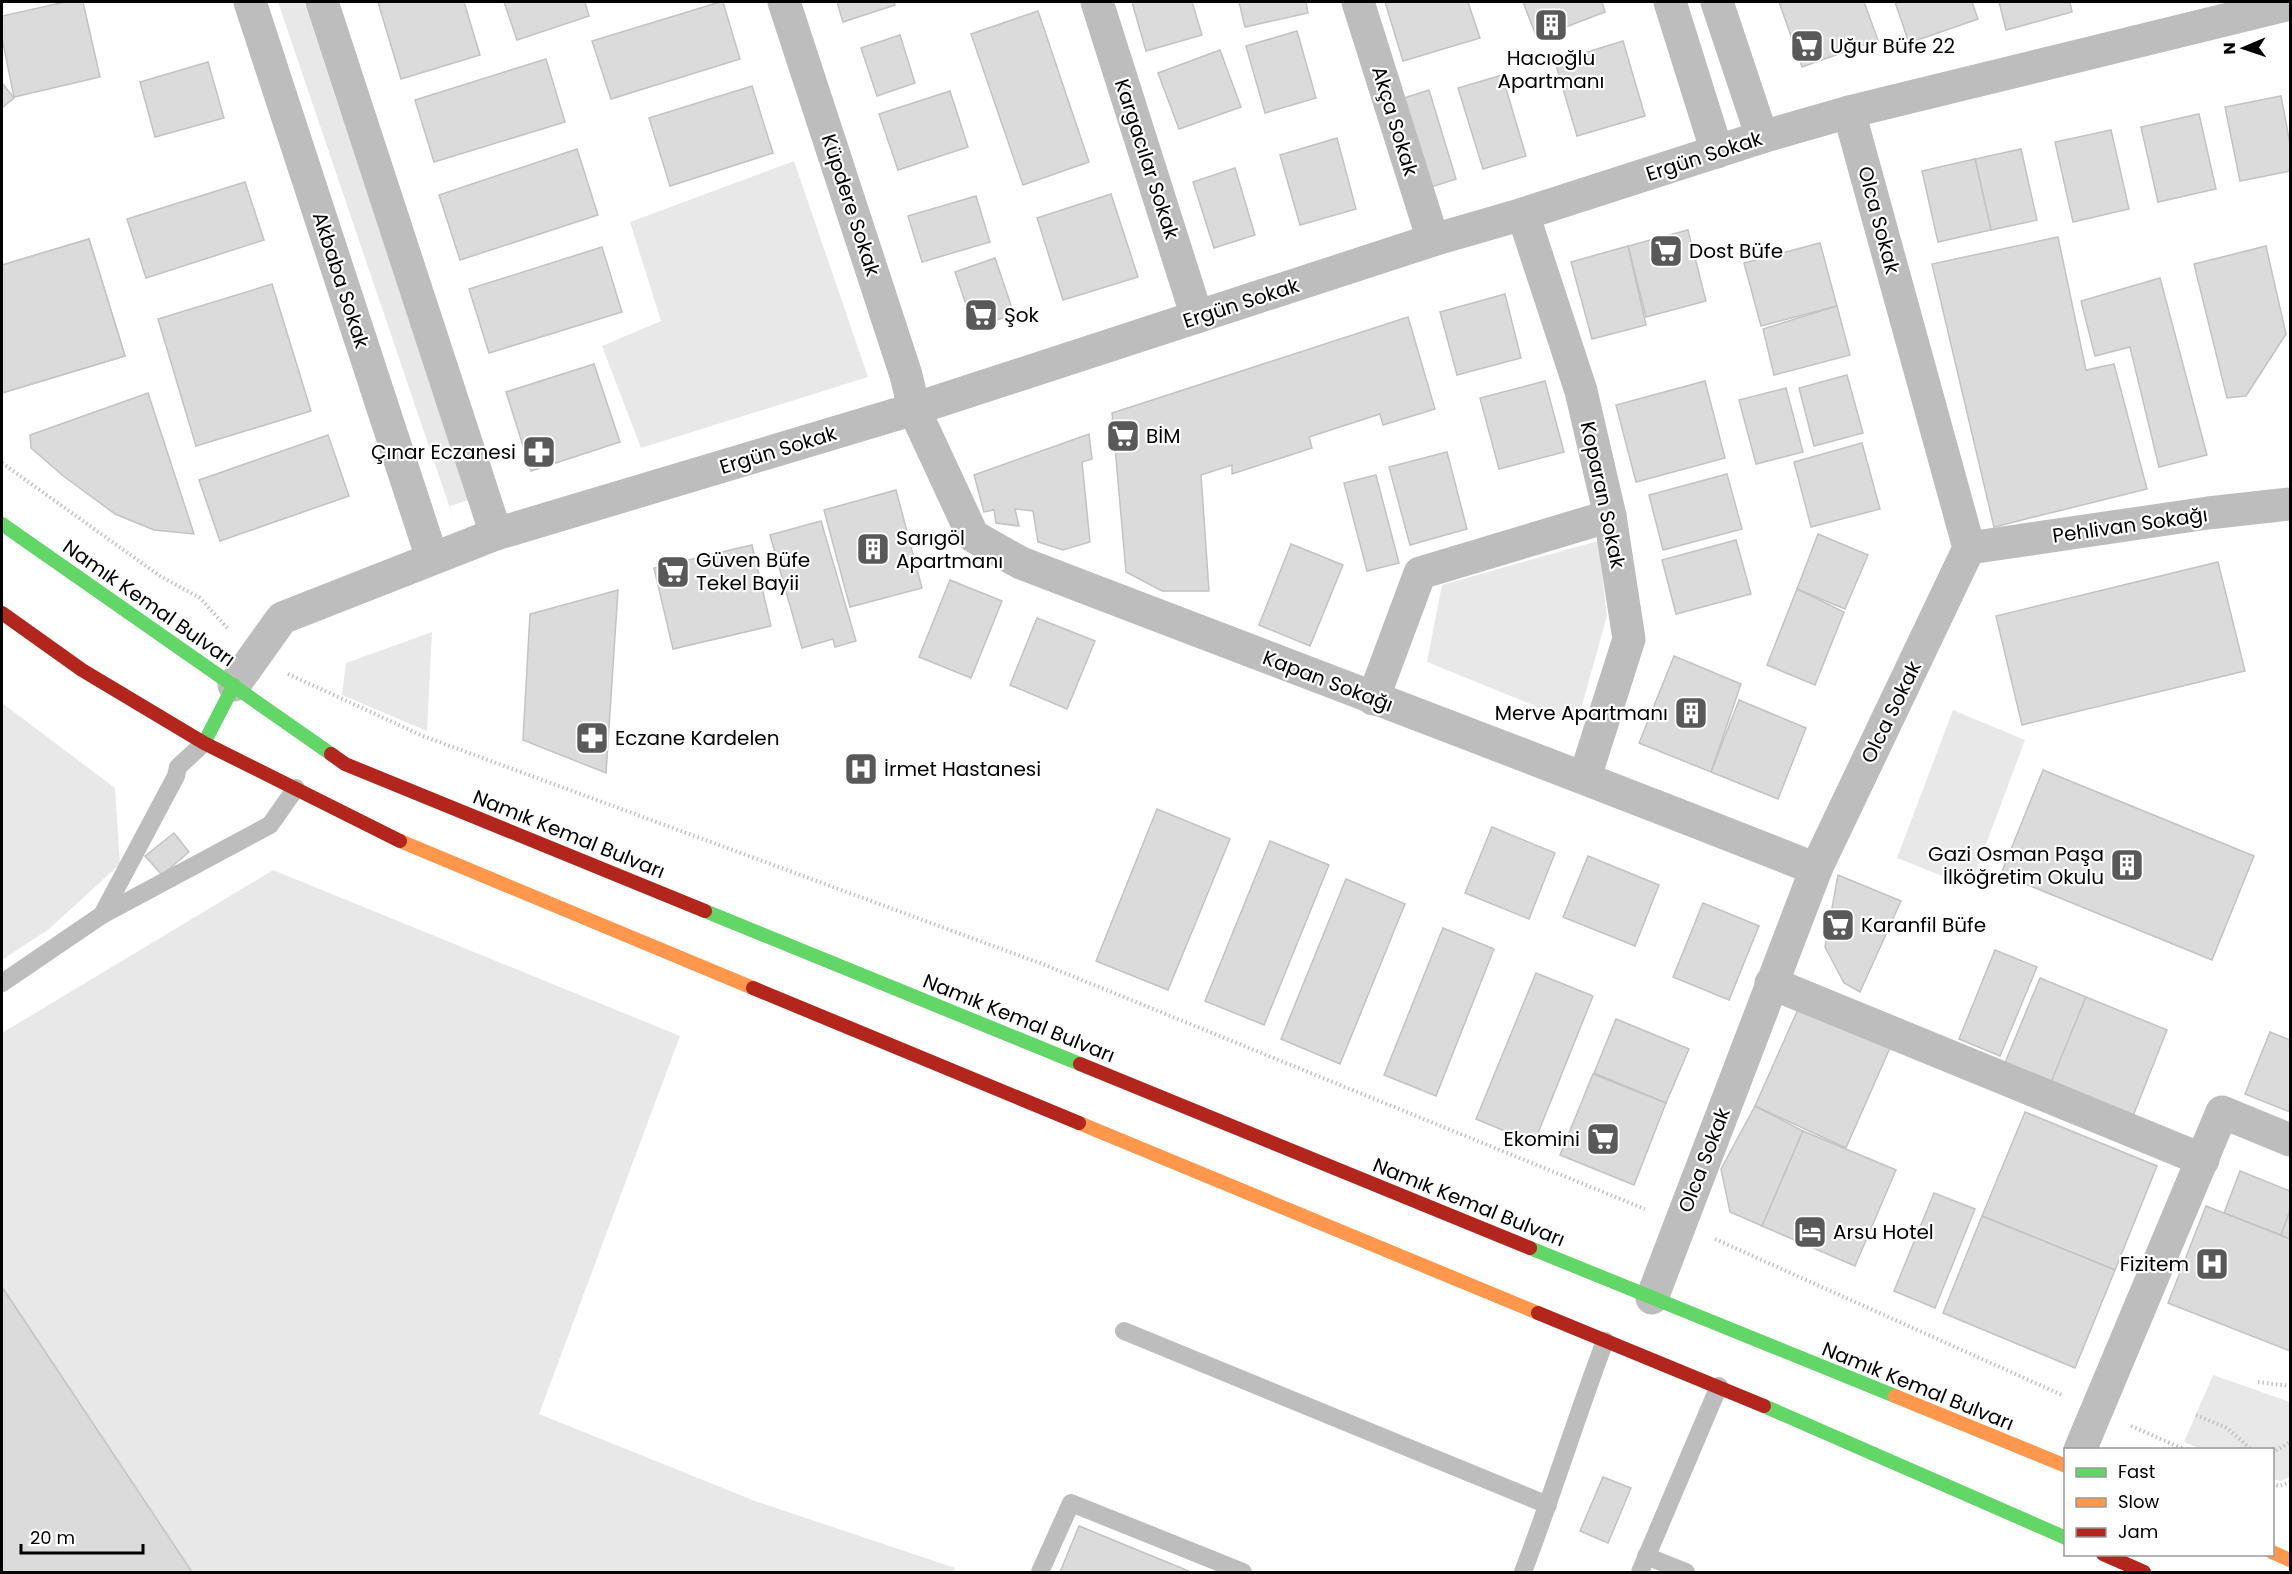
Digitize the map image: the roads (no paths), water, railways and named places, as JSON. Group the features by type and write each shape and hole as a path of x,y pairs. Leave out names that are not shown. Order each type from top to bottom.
{"main road":[{"name":"Namık Kemal Bulvarı","path":"2,524 345,764 2064,1465"},
{"path":"2,613 82,670 204,743 392,838 1605,1341 1719,1386 2064,1537"},
{"path":"204,743 234,685"},
{"path":"2274,1553 2290,1561 2284,1572"},
{"path":"2108,1556 2144,1572"}],"street":[{"name":"Akbaba Sokak","path":"250,2 432,558"},
{"path":"322,2 496,534"},
{"name":"Küpdere Sokak","path":"784,2 902,364 914,410"},
{"name":"Kargacılar Sokak","path":"1097,2 1197,317"},
{"name":"Akça Sokak","path":"1358,2 1433,240"},
{"path":"1670,2 1718,152"},
{"path":"1717,2 1762,137"},
{"name":"Ergün Sokak","path":"234,685 282,618 496,534 914,410 1433,240 1523,214 1762,137 1849,112 2290,4"},
{"name":"Olca Sokak","path":"1652,1298 1816,869 1969,548 1849,112"},
{"name":"Koparan Sokak","path":"1523,214 1581,391 1610,516 1629,639 1585,777"},
{"name":"Kapan Sokağı","path":"914,410 973,536 1021,563 1373,699 1585,777 1816,869"},
{"name":"Pehlivan Sokağı","path":"1969,548 2208,513 2290,504"},
{"path":"1373,699 1420,573 1610,516"},
{"path":"1772,983 2203,1160"},
{"path":"2080,1448 2222,1112 2290,1140"}],"lane":[{"path":"102,915 176,776 178,767 204,743"},
{"path":"2,983 102,915 270,825 296,788"},
{"path":"1124,1331 1548,1505"},
{"path":"1523,1572 1605,1341"},
{"path":"1686,1572 1643,1564 1719,1386"},
{"path":"1040,1572 1071,1503 1243,1572"}],"place":[{"name":"Hacıoğlu Apartmanı","path":"1551,25"},
{"name":"Uğur Büfe 22","path":"1807,46"},
{"name":"Dost Büfe","path":"1666,251"},
{"name":"Şok","path":"981,315"},
{"name":"BİM","path":"1123,436"},
{"name":"Çınar Eczanesi","path":"539,452"},
{"name":"Sarıgöl Apartmanı","path":"873,549"},
{"name":"Güven Büfe Tekel Bayii","path":"673,572"},
{"name":"Merve Apartmanı","path":"1691,713"},
{"name":"Eczane Kardelen","path":"592,738"},
{"name":"İrmet Hastanesi","path":"861,769"},
{"name":"Gazi Osman Paşa İlköğretim Okulu","path":"2127,865"},
{"name":"Karanfil Büfe","path":"1838,925"},
{"name":"Ekomini","path":"1603,1139"},
{"name":"Arsu Hotel","path":"1810,1232"},
{"name":"Fizitem","path":"2212,1264"}]}
